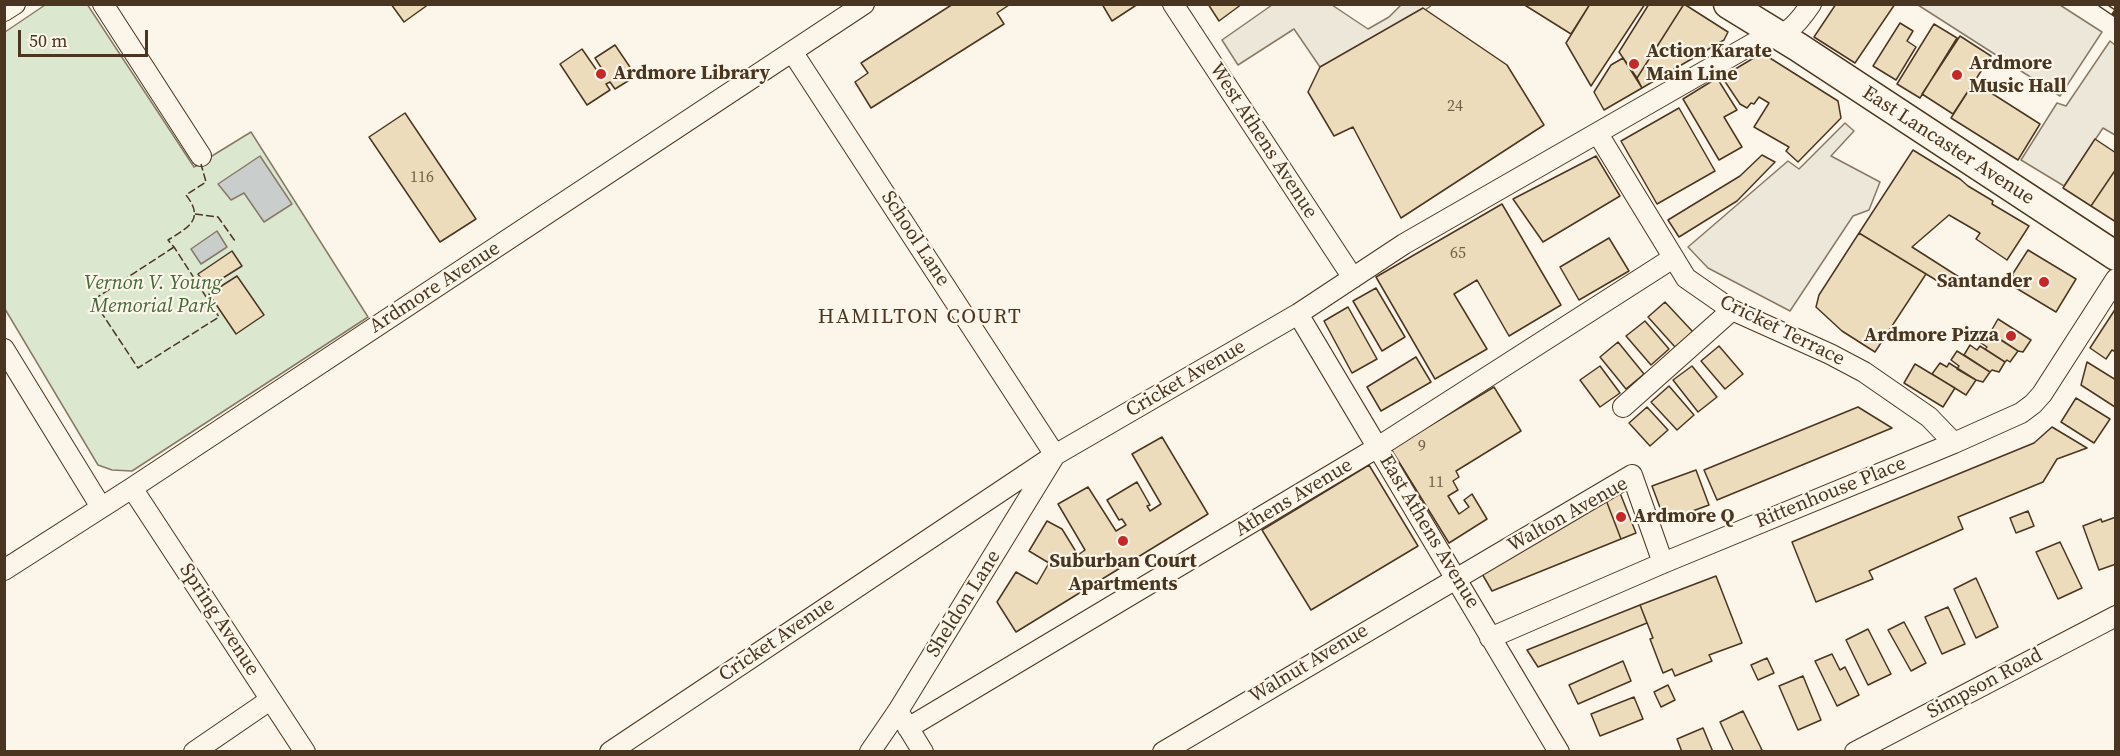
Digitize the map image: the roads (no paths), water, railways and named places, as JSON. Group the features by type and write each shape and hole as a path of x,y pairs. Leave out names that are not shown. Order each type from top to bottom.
{"highway":[{"name":"East Lancaster Avenue","path":"1728,4 1798,47 2115,256"}],"street":[{"path":"4,11 15,4"},
{"path":"103,4 201,156"},
{"name":"Ardmore Avenue","path":"4,570 793,53 864,4"},
{"name":"West Athens Avenue","path":"1173,4 1353,278"},
{"path":"1780,37 1800,20 1811,4"},
{"name":"Cricket Avenue","path":"610,752 1055,455 1298,314 1404,244 1754,43 1780,37"},
{"name":"School Lane","path":"793,53 1055,455"},
{"name":"Cricket Terrace","path":"1598,134 1686,278 1732,310 1830,354 1864,372 1929,417 1954,443"},
{"name":"Athens Avenue","path":"903,719 1378,447 1673,258"},
{"name":"Rittenhouse Place","path":"1490,638 2021,413 2042,394 2115,279"},
{"path":"1623,407 1732,310"},
{"name":"East Athens Avenue","path":"1298,314 1559,752"},
{"path":"4,349 101,507"},
{"name":"Sheldon Lane","path":"870,752 903,719 1055,455"},
{"name":"Walton Avenue","path":"1456,577 1632,475 1663,563"},
{"name":"Spring Avenue","path":"132,488 306,752"},
{"name":"Walnut Avenue","path":"1162,752 1456,577"},
{"name":"Simpson Road","path":"1855,752 2115,616"},
{"path":"194,752 270,700"},
{"path":"903,719 923,752"}],"railway":[{"path":"2101,4 2116,14"}],"place":[{"name":"Action Karate Main Line","path":"1634,64"},
{"name":"Ardmore Library","path":"601,74"},
{"name":"Ardmore Music Hall","path":"1957,75"},
{"name":"Santander","path":"2044,282"},
{"name":"Ardmore Pizza","path":"2011,336"},
{"name":"Ardmore Q","path":"1621,517"},
{"name":"Suburban Court Apartments","path":"1123,541"}],"district":[{"name":"HAMILTON COURT","path":"920,318"}],"park label":[{"name":"Vernon V. Young Memorial Park","path":"153,296"}]}
